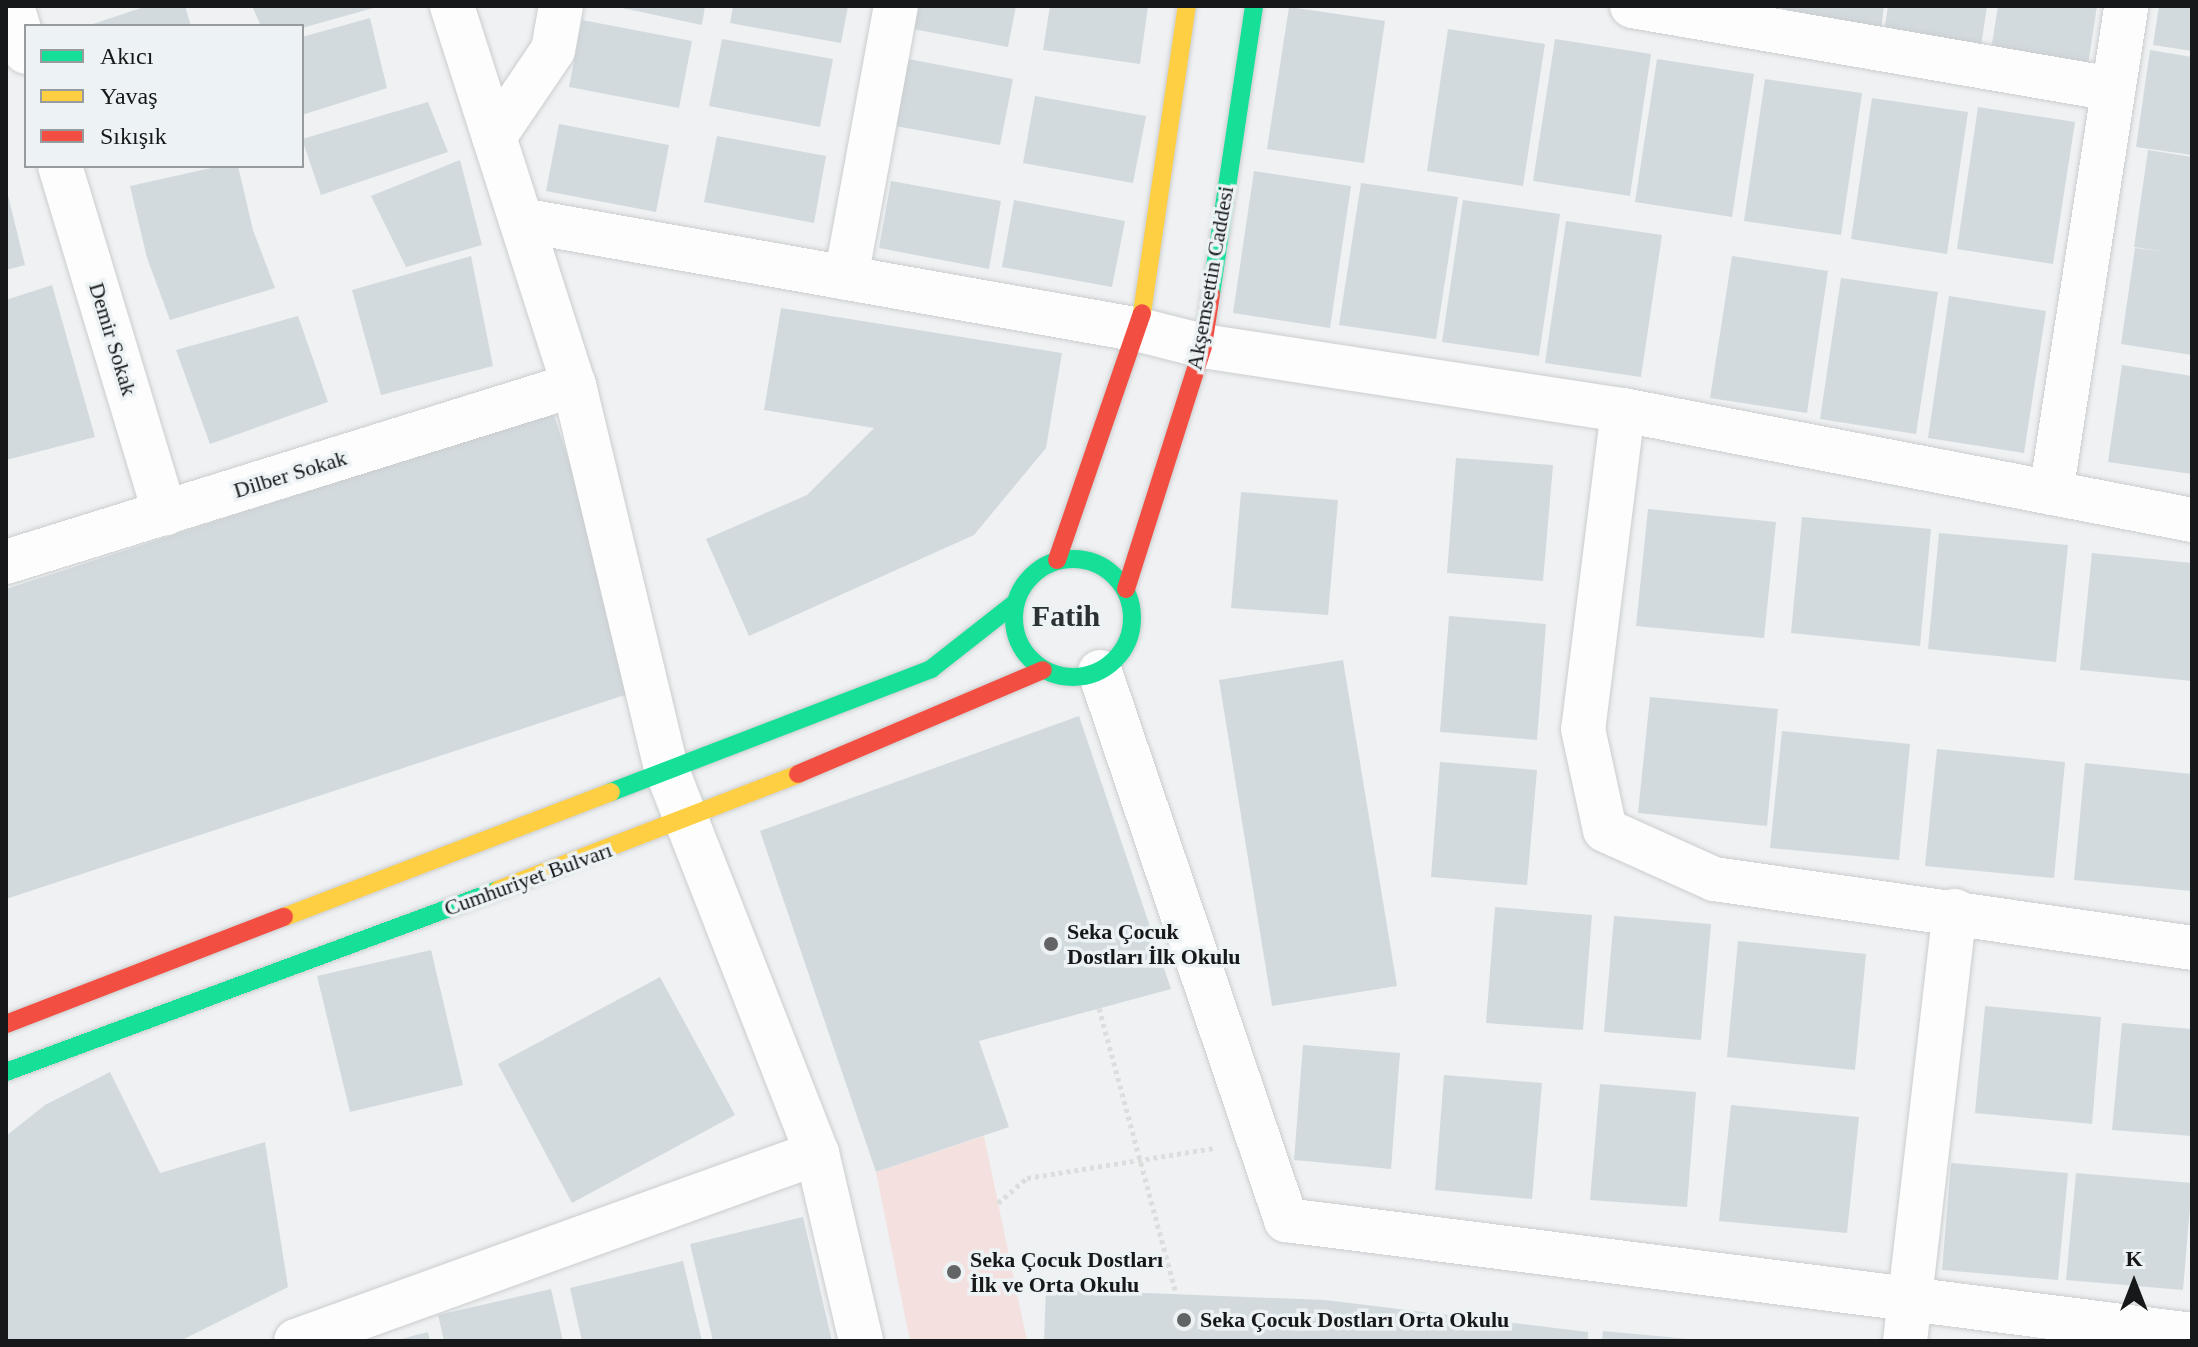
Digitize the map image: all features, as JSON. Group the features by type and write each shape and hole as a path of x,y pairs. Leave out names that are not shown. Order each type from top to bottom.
{"main road":[{"path":"1057,560 1140,330 1187,6"},
{"name":"Akşemsettin Caddesi","path":"1126,589 1203,346 1254,6"},
{"path":"6,1024 666,768 931,669 1014,604 1030,576 1057,560 1096,563 1126,589 1132,608 1127,645 1100,672 1081,677 1043,670 1018,642 1014,604"},
{"name":"Cumhuriyet Bulvarı","path":"6,1072 687,821 1043,670"}],"street":[{"path":"12,6 24,45"},
{"path":"452,6 574,385 666,768 817,1153 861,1341"},
{"path":"494,137 553,50 561,6"},
{"path":"846,278 896,6"},
{"path":"1632,6 2113,89"},
{"path":"2051,493 2126,6"},
{"name":"Demir Sokak","path":"61,168 165,513"},
{"path":"521,220 1140,330 1203,346 1623,410 2192,520"},
{"name":"Dilber Sokak","path":"6,562 574,385"},
{"path":"1623,410 1583,729 1605,830 1714,879 1955,911 2192,948"},
{"path":"1100,672 1286,1220 1906,1320 2192,1335"},
{"path":"1906,1320 1955,911"},
{"path":"296,1341 817,1153"}],"path":[{"path":"1099,1008 1176,1294"},
{"path":"998,1203 1027,1178 1222,1147 1255,1130"}],"shaded area":[{"name":"Seka Çocuk Dostları İlk ve Orta Okulu","path":"984,1136 1027,1341 910,1341 876,1172"}],"building":[{"path":"147,6 185,6 190,24 93,24"},
{"path":"252,6 377,7 304,27 304,24 260,24"},
{"path":"613,6 705,6 702,25"},
{"path":"733,6 848,6 841,43 730,23"},
{"path":"901,6 1016,6 1008,47 897,26"},
{"path":"1050,6 1148,6 1140,64 1043,50"},
{"path":"1785,6 1884,6 1881,29 1784,14"},
{"path":"1888,6 1987,6 1981,46 1884,32"},
{"path":"1998,6 2097,6 2088,65 1991,50"},
{"path":"2159,6 2192,6 2192,51 2153,45"},
{"path":"1289,7 1385,21 1364,163 1267,149"},
{"path":"370,18 387,88 304,114 304,36"},
{"path":"582,20 692,41 679,108 569,87"},
{"path":"1448,29 1545,44 1523,186 1427,171"},
{"path":"722,39 833,59 820,127 709,106"},
{"path":"1555,39 1651,54 1630,196 1533,181"},
{"path":"2150,50 2192,57 2192,155 2136,147"},
{"path":"903,58 1013,79 1000,145 890,125"},
{"path":"1657,59 1754,74 1732,217 1635,202"},
{"path":"1765,79 1862,93 1841,235 1744,221"},
{"path":"1035,96 1146,116 1133,183 1023,163"},
{"path":"1872,98 1968,112 1947,254 1851,239"},
{"path":"428,102 448,152 321,195 304,138"},
{"path":"1978,107 2075,122 2053,264 1957,249"},
{"path":"559,124 669,145 656,212 546,191"},
{"path":"717,136 826,156 814,223 704,202"},
{"path":"2148,150 2192,157 2192,355 2121,344 2135,248 2166,252 2134,247"},
{"path":"460,160 482,245 406,267 371,196"},
{"path":"211,168 238,168 253,230 275,288 170,320 147,258 130,186"},
{"path":"1254,171 1351,186 1330,328 1233,313"},
{"path":"891,181 1001,201 989,269 879,248"},
{"path":"1361,183 1458,197 1436,339 1339,325"},
{"path":"6,187 25,265 6,270"},
{"path":"1014,200 1125,221 1112,287 1002,267"},
{"path":"1463,200 1560,214 1539,356 1442,342"},
{"path":"1566,221 1662,235 1641,377 1545,363"},
{"path":"471,256 493,366 381,395 352,290"},
{"path":"1732,256 1828,271 1807,413 1710,398"},
{"path":"1841,278 1938,292 1916,434 1820,419"},
{"path":"52,285 95,437 6,460 6,300"},
{"path":"1949,296 2046,311 2024,453 1928,438"},
{"path":"781,308 1062,353 1046,448 974,535 749,636 706,539 807,495 874,428 764,410"},
{"path":"298,316 328,402 210,444 176,350"},
{"path":"2122,365 2192,376 2192,474 2108,462"},
{"path":"553,412 643,689 6,899 6,589"},
{"path":"1456,458 1553,465 1543,581 1447,573"},
{"path":"1241,492 1338,500 1328,615 1231,608"},
{"path":"1648,509 1776,522 1764,638 1636,626"},
{"path":"1802,517 1931,529 1920,646 1791,633"},
{"path":"1939,533 2068,545 2056,662 1928,649"},
{"path":"2092,553 2192,563 2192,681 2080,670"},
{"path":"1449,616 1546,624 1537,740 1440,732"},
{"path":"1343,660 1397,986 1272,1006 1219,680"},
{"path":"1650,697 1778,709 1767,826 1638,813"},
{"path":"1079,716 1171,989 979,1041 1009,1127 876,1172 760,831"},
{"path":"1782,731 1910,744 1899,860 1770,848"},
{"path":"1937,749 2065,762 2054,878 1925,866"},
{"path":"1440,762 1537,770 1527,885 1431,877"},
{"path":"2085,763 2192,774 2192,891 2074,880"},
{"path":"1495,907 1592,915 1583,1030 1486,1023"},
{"path":"1614,916 1711,924 1701,1040 1604,1032"},
{"path":"1738,941 1866,954 1855,1070 1727,1057"},
{"path":"431,950 463,1085 350,1112 317,976"},
{"path":"660,977 735,1115 572,1203 498,1064"},
{"path":"1985,1006 2101,1017 2092,1124 1975,1113"},
{"path":"2122,1023 2192,1029 2192,1136 2112,1130"},
{"path":"1303,1045 1400,1053 1391,1169 1294,1160"},
{"path":"110,1072 160,1173 265,1142 288,1287 180,1341 6,1341 6,1136 45,1105"},
{"path":"1444,1075 1542,1083 1532,1199 1435,1190"},
{"path":"1600,1084 1696,1092 1687,1207 1590,1200"},
{"path":"1731,1105 1859,1117 1847,1233 1719,1221"},
{"path":"1951,1163 2068,1173 2058,1280 1942,1270"},
{"path":"2076,1173 2192,1183 2183,1290 2066,1280"},
{"path":"803,1217 832,1341 713,1341 690,1244"},
{"path":"683,1261 702,1341 582,1341 570,1288"},
{"path":"551,1289 563,1341 444,1341 438,1315"},
{"name":"Seka Çocuk Dostları Orta Okulu","path":"1046,1289 1325,1300 1588,1332 1588,1341 1044,1341"},
{"path":"1603,1331 1689,1339 1689,1341 1602,1341"},
{"path":"428,1332 430,1341 397,1341 397,1340"}],"traffic: fast":[{"path":"1211,294 1254,6"},
{"path":"1073,559 1096,563 1115,576 1128,595 1132,618 1128,641 1115,660 1096,673 1073,677 1050,673 1031,660 1018,641 1014,618 1018,595 1031,576 1050,563 1073,559"},
{"path":"611,792 931,669 1014,604"},
{"path":"6,1072 498,890"}],"traffic: slow":[{"path":"1142,313 1187,6"},
{"path":"498,890 798,774"},
{"path":"284,917 611,792"}],"traffic: jam":[{"path":"1126,589 1203,346 1211,294"},
{"path":"1057,560 1142,313"},
{"path":"798,774 1043,670"},
{"path":"6,1024 284,917"}],"place":[{"name":"Seka Çocuk Dostları İlk Okulu","path":"1051,944"},
{"name":"Seka Çocuk Dostları İlk ve Orta Okulu","path":"954,1272"},
{"name":"Seka Çocuk Dostları Orta Okulu","path":"1184,1320"}],"district":[{"name":"Fatih","path":"1066,616"}]}
